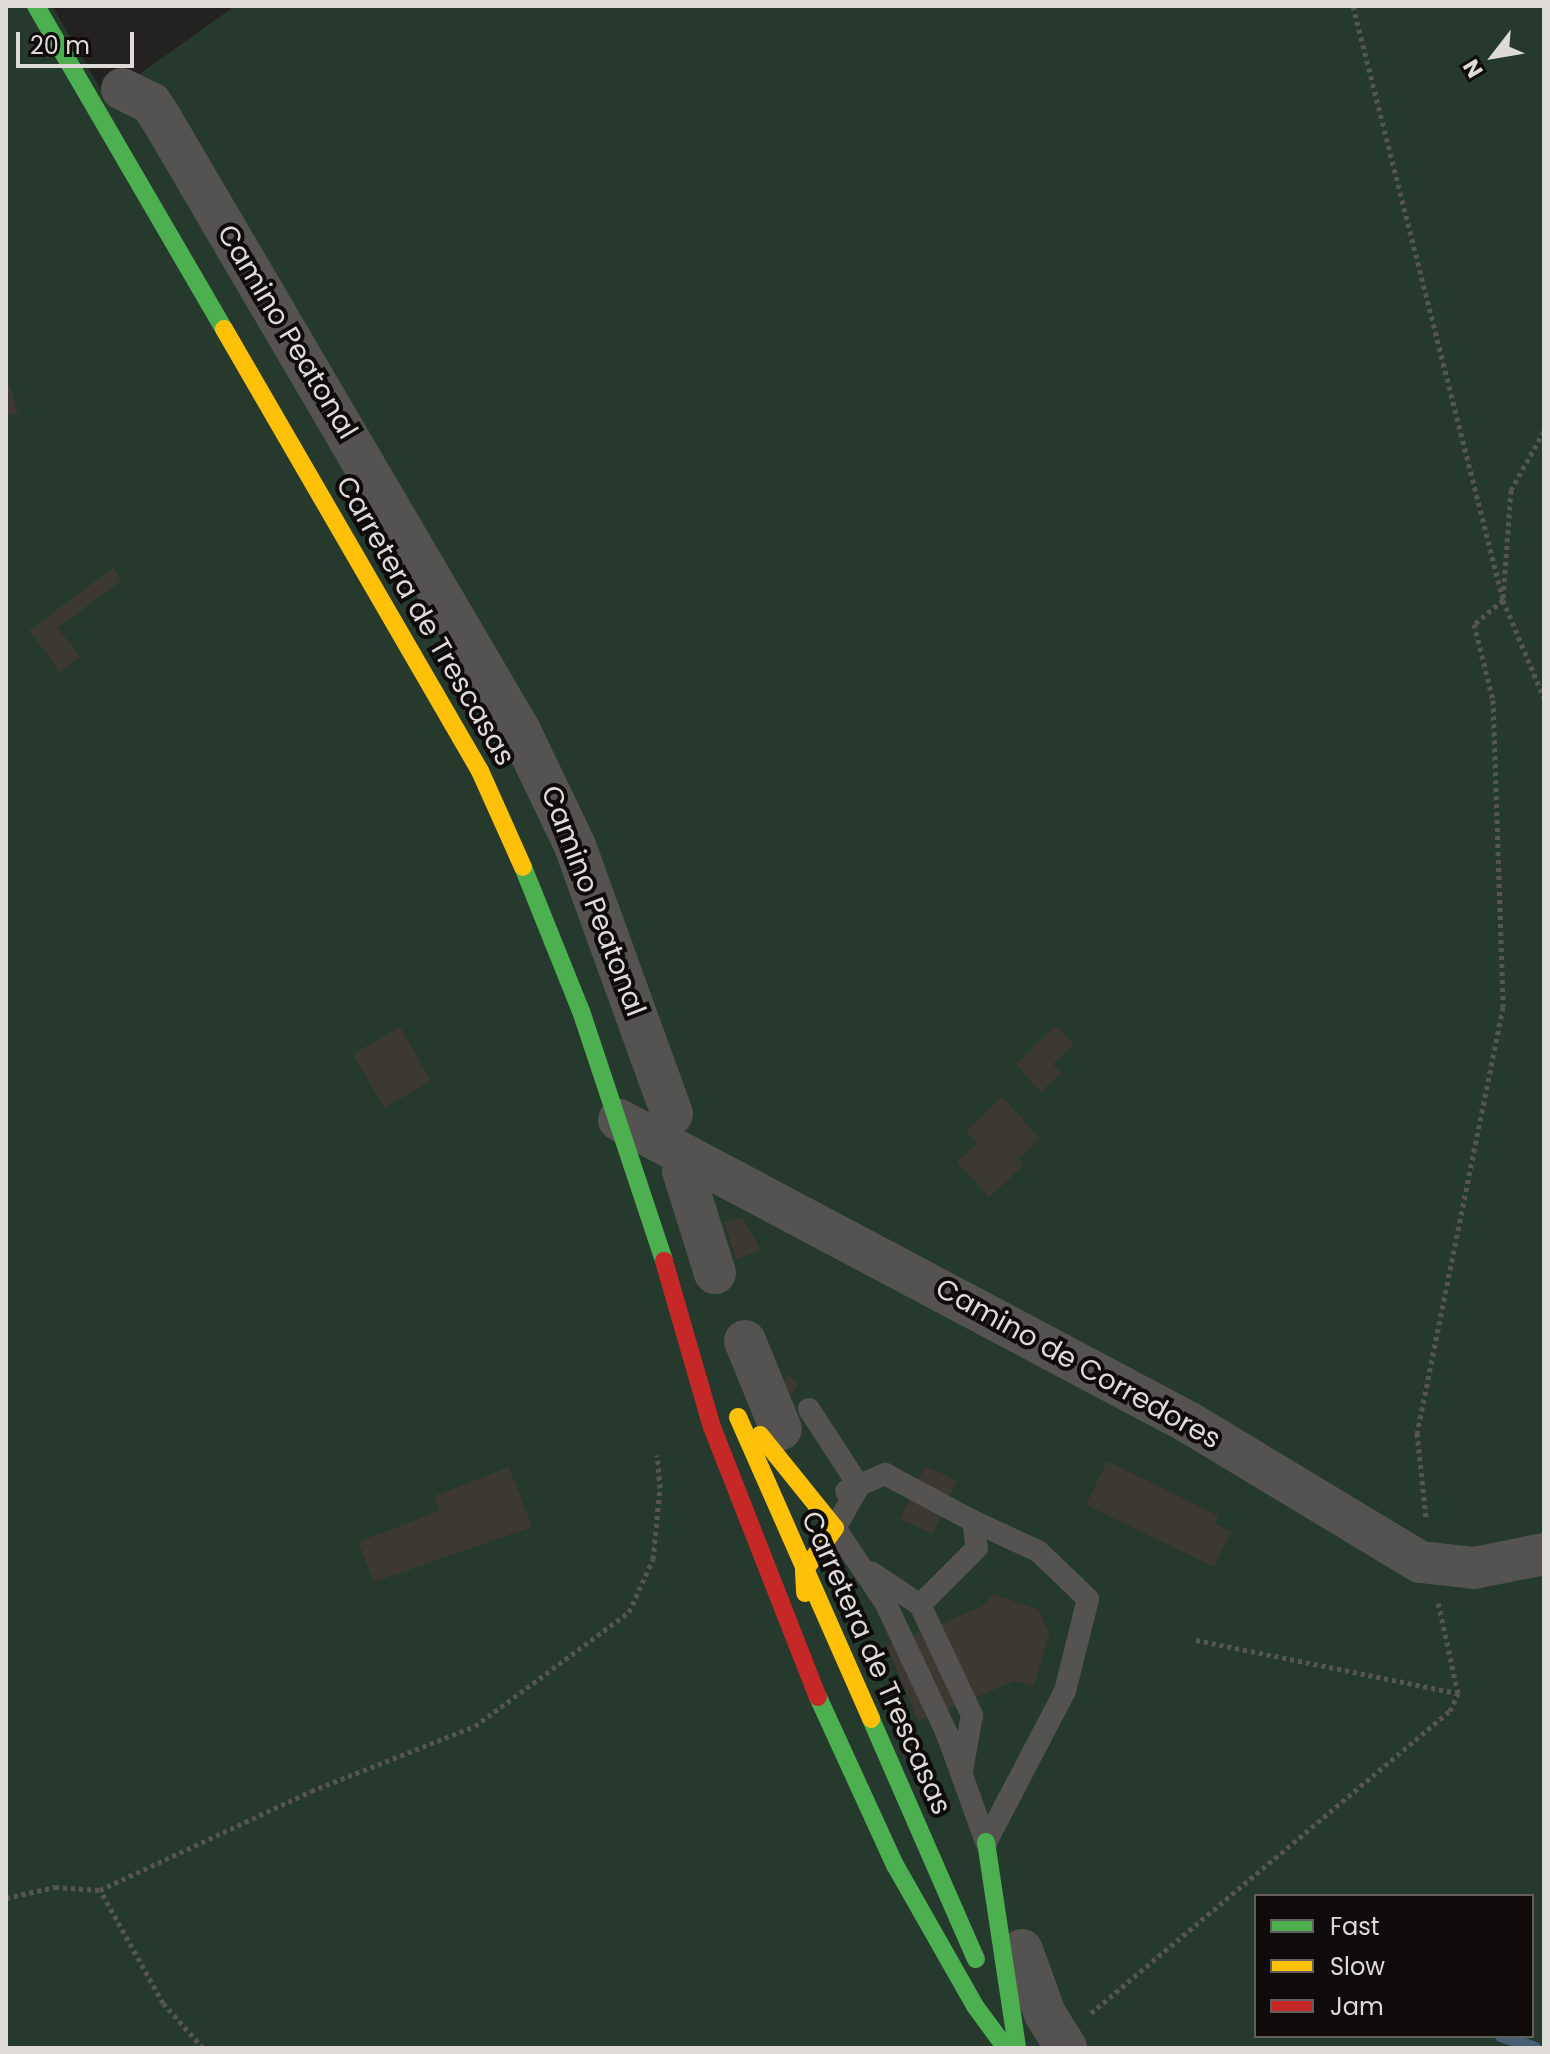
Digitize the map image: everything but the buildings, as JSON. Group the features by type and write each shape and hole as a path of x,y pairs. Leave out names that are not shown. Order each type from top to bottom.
{"street":[{"name":"Carretera de Trescasas","path":"36,6 480,771 581,1011 678,1304 712,1427 754,1539 855,1781 939,1945 1006,2048"},
{"name":"Camino Peatonal","path":"122,89 151,103 162,120 520,731 575,846 672,1114"},
{"name":"Camino de Corredores","path":"619,1120 945,1289 1188,1422 1420,1562 1474,1568 1544,1554"},
{"path":"683,1171 715,1273"},
{"name":"Carretera de Trescasas","path":"678,1304 725,1389 1017,2048"},
{"path":"745,1341 795,1419"},
{"path":"725,1389 835,1528 804,1571 803,1611 847,1720 855,1781"},
{"path":"986,1842 1017,2048"},
{"path":"1022,1950 1045,2014 1063,2043"}],"lane":[{"path":"795,1419 859,1486"},
{"path":"818,1503 885,1474 973,1521 1038,1551 1088,1599 1065,1691 986,1842"},
{"path":"859,1486 835,1528 885,1602 961,1772 986,1842"},
{"path":"920,1605 977,1548 973,1521"},
{"path":"860,1565 920,1605 972,1715 961,1772"}],"path":[{"path":"1353,6 1503,600 1544,698"},
{"path":"1063,2043 1450,1711 1458,1693 1431,1564 1417,1433 1503,1007 1493,700 1474,624 1503,600 1511,490 1544,431"},
{"path":"6,1898 55,1887 100,1890 311,1791 475,1726 629,1612 653,1559 660,1488 657,1455"},
{"path":"1196,1640 1458,1693"},
{"path":"100,1890 163,2003 203,2048"}],"green space":[{"path":"6,6 52,6 106,98 235,6 1544,6 1544,2048 6,2048"}],"waterway":[{"path":"1507,2038 1535,2048"}],"traffic: fast":[{"path":"36,6 224,329"},
{"path":"523,867 581,1011 664,1261"},
{"path":"818,1697 895,1865 975,2006 1006,2048"},
{"path":"871,1719 976,1959"},
{"path":"986,1842 1017,2048"}],"traffic: slow":[{"path":"224,329 480,771 523,867"},
{"path":"738,1417 871,1719"},
{"path":"760,1435 835,1528 804,1571 805,1593"}],"traffic: jam":[{"path":"664,1261 712,1427 818,1697"}]}
